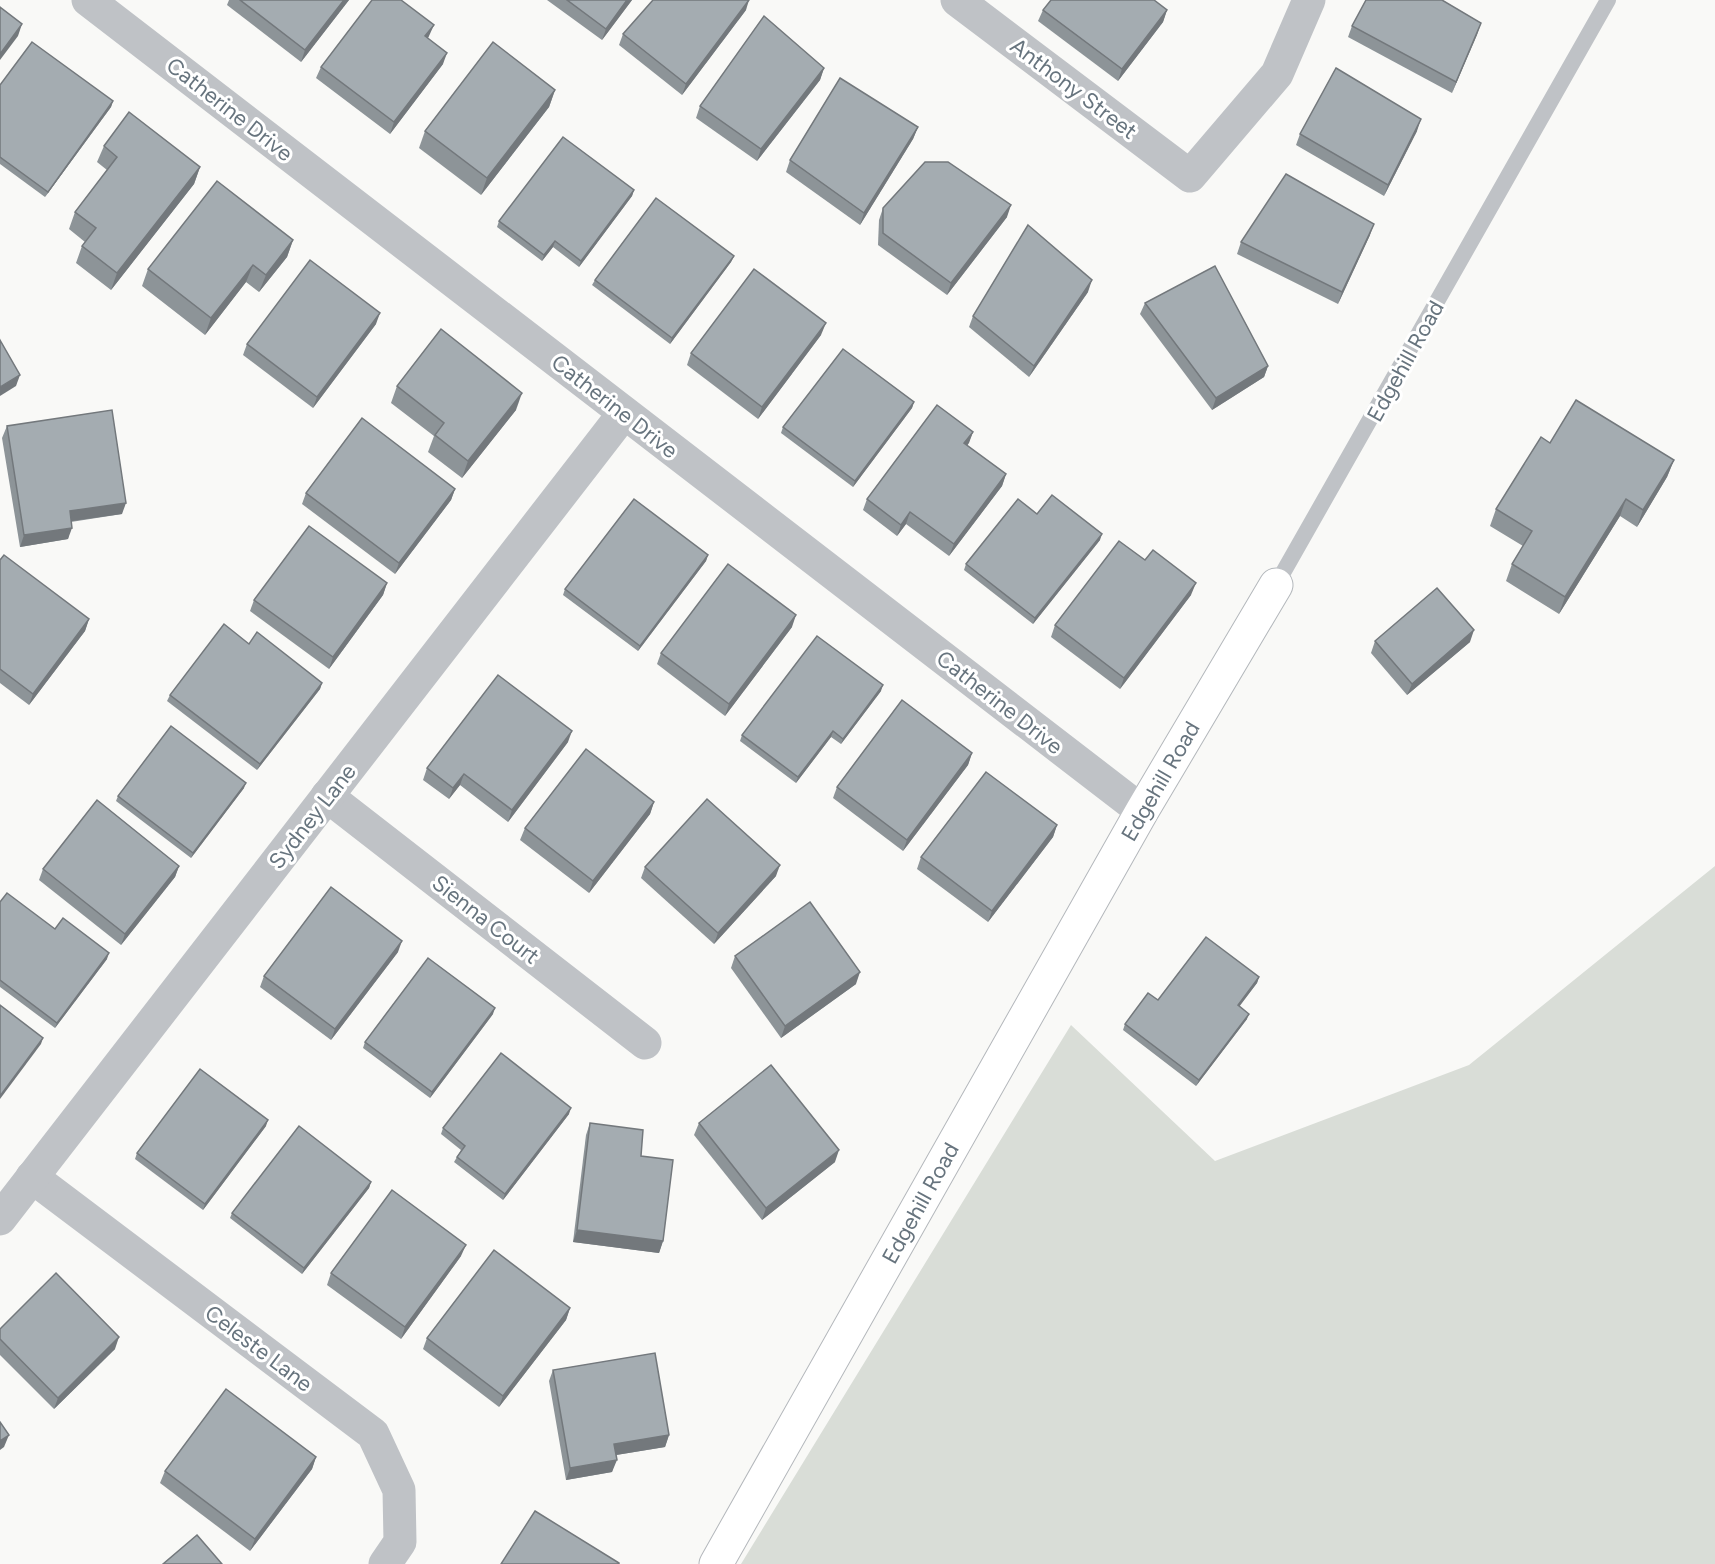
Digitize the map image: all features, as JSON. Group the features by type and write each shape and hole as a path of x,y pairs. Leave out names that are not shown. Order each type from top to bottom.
{"street":[{"name":"Catherine Drive","path":"88,0 1142,811"},
{"name":"Anthony Street","path":"957,0 1190,176 1277,74 1309,0"},
{"name":"Sydney Lane","path":"0,1218 624,413"},
{"name":"Edgehill Road","path":"717,1564 1142,811 1276,585"},
{"name":"Sienna Court","path":"327,796 645,1042"},
{"name":"Celeste Lane","path":"32,1177 373,1434 399,1490 400,1542 385,1564"}],"lane":[{"name":"Edgehill Road","path":"1276,585 1608,0"}],"shaded area":[{"path":"1715,866 1715,1564 741,1564 1071,1025 1215,1161 1469,1065"}],"building":[{"path":"240,0 344,0 305,50"},
{"path":"372,0 401,0 434,25 425,36 447,53 394,122 321,67"},
{"path":"567,0 627,0 606,29"},
{"path":"653,0 749,0 686,84 623,34"},
{"path":"1051,0 1154,0 1167,10 1122,69 1043,10"},
{"path":"1366,0 1442,0 1481,23 1456,82 1352,26"},
{"path":"0,7 22,24 0,54"},
{"path":"764,16 824,68 761,149 700,106"},
{"path":"32,42 113,101 48,192 0,157 0,85"},
{"path":"493,42 555,90 487,178 425,131"},
{"path":"1336,68 1421,119 1388,185 1300,134"},
{"path":"840,78 918,127 864,213 790,160"},
{"path":"129,112 200,167 117,273 82,246 96,228 75,212 117,157 104,146"},
{"path":"563,137 634,190 581,261 555,241 544,255 499,221"},
{"path":"925,162 948,162 1011,205 951,283 883,233 883,208"},
{"path":"1286,174 1374,224 1342,292 1241,242"},
{"path":"217,181 293,240 266,275 253,265 211,318 148,269"},
{"path":"656,198 734,256 672,338 595,280"},
{"path":"1028,225 1092,280 1034,366 973,316"},
{"path":"310,260 380,313 317,397 247,344"},
{"path":"1215,266 1268,366 1216,398 1145,303"},
{"path":"754,269 826,323 762,407 691,353"},
{"path":"441,329 522,393 468,461 435,435 444,423 397,386"},
{"path":"0,340 20,375 0,387"},
{"path":"843,349 914,402 855,481 783,427"},
{"path":"1576,400 1674,460 1643,510 1626,499 1565,597 1512,564 1532,531 1496,509 1541,437 1550,443"},
{"path":"937,405 973,432 964,443 1006,474 954,544 910,512 901,525 867,499"},
{"path":"112,410 126,503 70,511 72,528 24,535 7,426"},
{"path":"362,418 455,489 399,563 306,493"},
{"path":"1052,495 1102,534 1035,618 966,564 1018,499 1037,514"},
{"path":"634,499 708,555 640,646 565,589"},
{"path":"309,526 387,583 333,657 254,600"},
{"path":"1119,541 1145,560 1153,550 1196,583 1124,678 1055,625"},
{"path":"4,555 89,619 33,694 0,669 0,560"},
{"path":"728,564 796,615 729,704 661,653"},
{"path":"1437,588 1474,630 1412,684 1375,641"},
{"path":"224,624 249,644 257,632 322,683 260,764 170,695"},
{"path":"817,636 883,685 843,739 833,731 798,777 742,735"},
{"path":"498,675 572,731 512,810 464,774 453,788 427,768"},
{"path":"902,700 972,753 907,840 837,787"},
{"path":"171,726 246,783 193,853 118,796"},
{"path":"586,749 654,802 593,881 525,828"},
{"path":"986,772 1057,825 992,911 921,857"},
{"path":"707,799 780,865 718,933 645,867"},
{"path":"97,800 179,866 125,934 43,869"},
{"path":"331,887 402,941 335,1029 264,976"},
{"path":"7,893 55,929 63,918 109,953 57,1023 0,980 0,902"},
{"path":"810,902 860,972 785,1026 735,956"},
{"path":"1206,937 1259,977 1238,1005 1249,1014 1199,1080 1125,1024 1148,993 1158,1000"},
{"path":"428,958 495,1008 432,1092 365,1042"},
{"path":"0,1005 43,1038 0,1096"},
{"path":"501,1053 571,1108 505,1194 457,1157 465,1146 443,1128"},
{"path":"771,1065 839,1150 766,1208 699,1123"},
{"path":"200,1069 268,1120 205,1204 137,1153"},
{"path":"590,1123 643,1130 641,1156 673,1160 663,1241 577,1230"},
{"path":"299,1126 371,1182 304,1268 232,1213"},
{"path":"392,1190 466,1245 405,1327 331,1273"},
{"path":"494,1250 570,1308 503,1396 427,1338"},
{"path":"56,1273 119,1337 58,1398 0,1339 0,1329"},
{"path":"655,1353 669,1435 614,1444 617,1460 570,1468 553,1370"},
{"path":"226,1389 316,1457 255,1539 165,1471"},
{"path":"0,1422 9,1435 0,1441"},
{"path":"535,1511 619,1563 619,1564 501,1564"},
{"path":"197,1535 222,1564 163,1564"}]}
